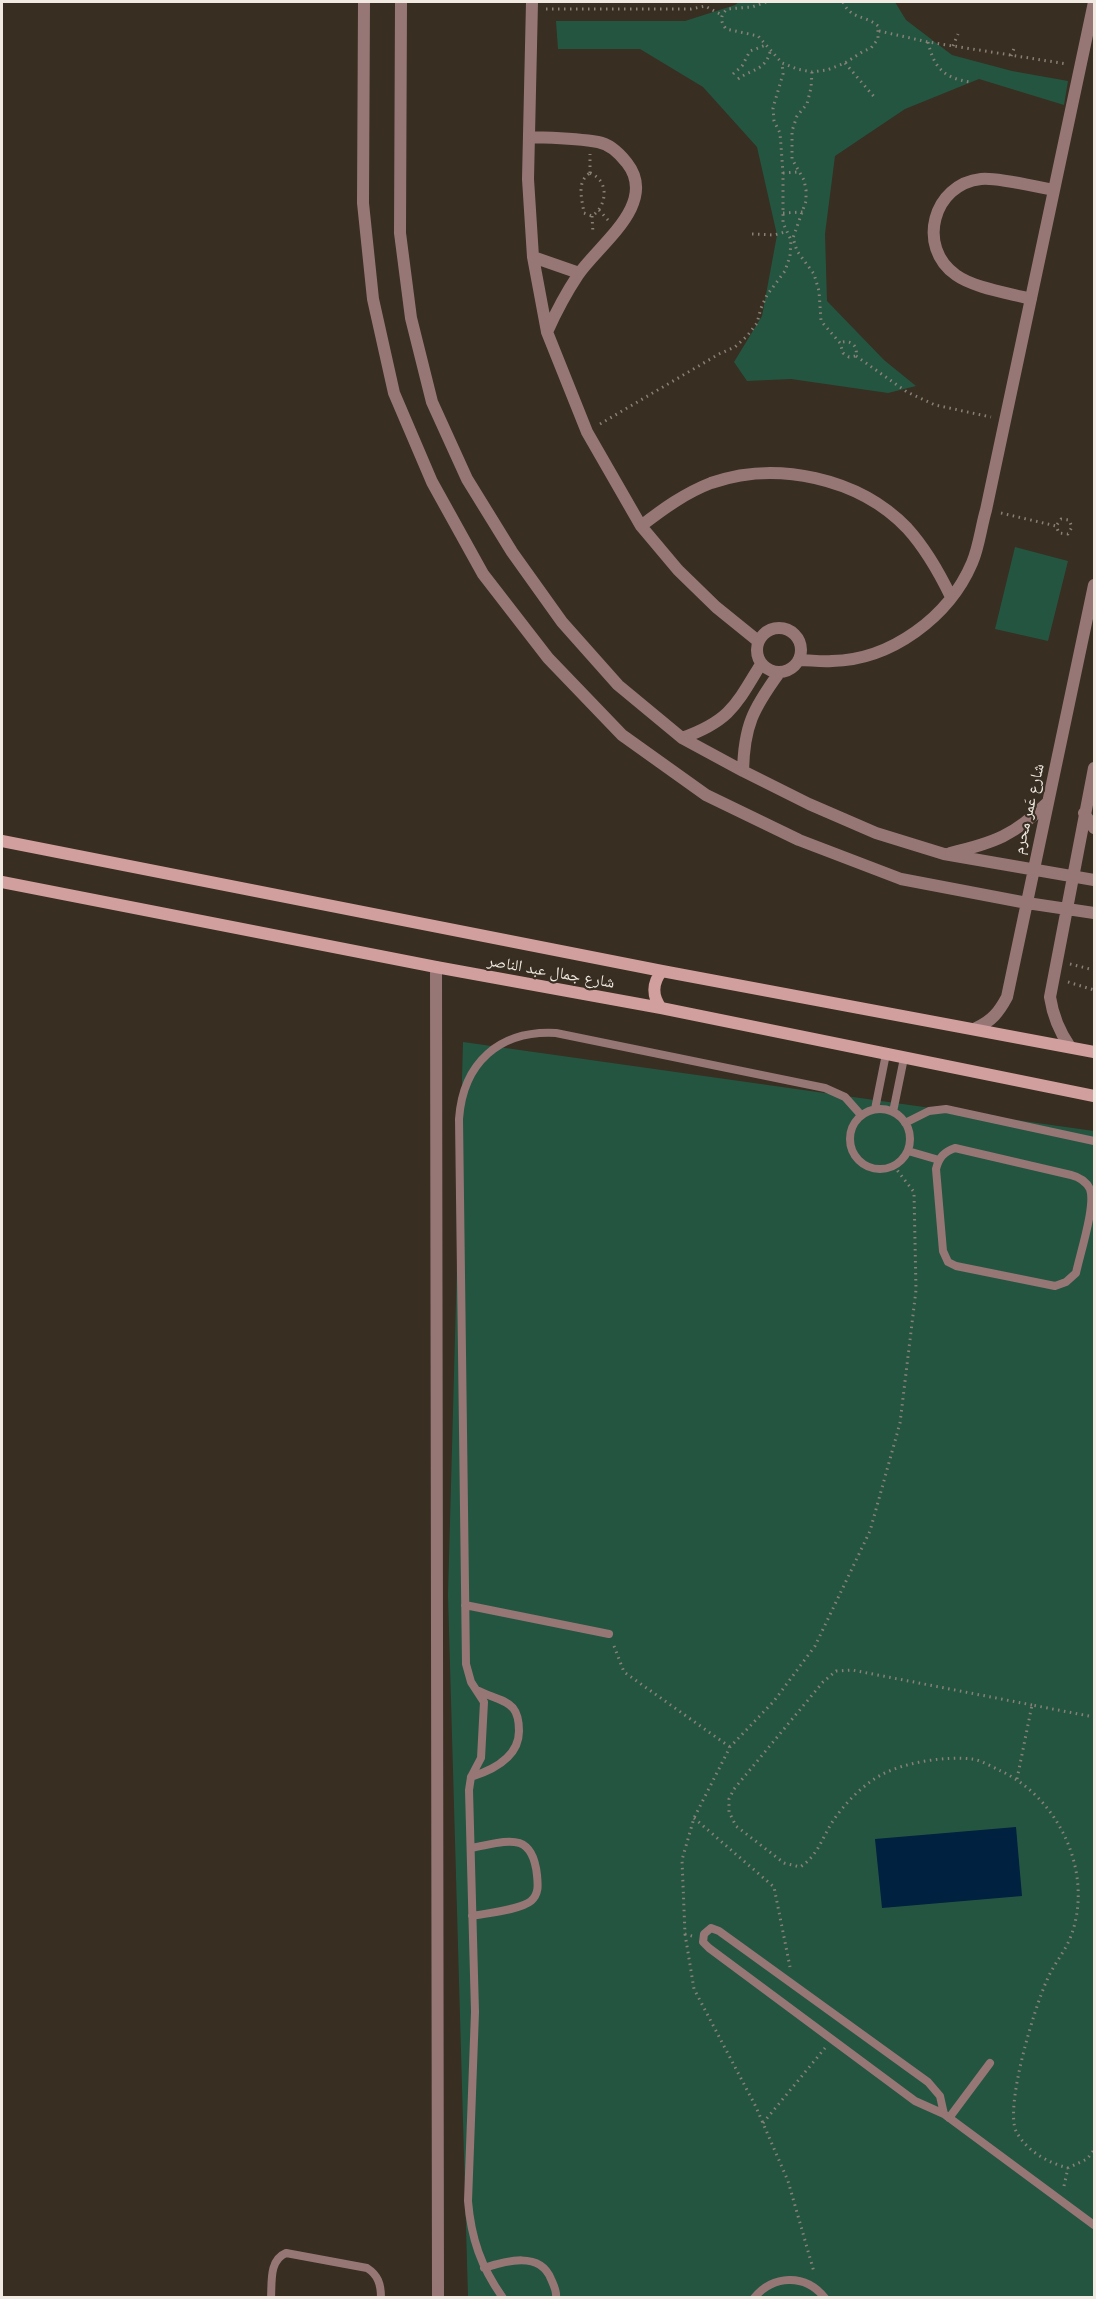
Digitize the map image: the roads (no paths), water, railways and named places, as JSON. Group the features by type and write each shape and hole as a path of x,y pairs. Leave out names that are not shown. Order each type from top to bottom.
{"main road":[{"name":"شارع جمال عبد الناصر","path":"2,841 662,971 1095,1052"},
{"name":"شارع جمال عبد الناصر","path":"2,882 436,968 661,1008 1095,1096"},
{"path":"661,1008 654,992 656,980 662,971"}],"street":[{"path":"363,2 363,203 374,299 394,393 432,482 483,574 548,658 622,735 706,795 799,840 901,879 1027,903 1095,913"},
{"path":"400,2 400,233 411,318 432,402 467,479 512,552 562,622 618,685 682,738 743,771 876,833 944,854 1095,880"},
{"path":"800,660 844,660 866,656 898,643 926,625 951,597 972,563 986,510 1094,2"},
{"path":"532,5 528,179 533,257 547,332 587,432 641,526 678,570 716,607 758,641"},
{"path":"529,137 600,142 617,151 630,165 636,184 634,203 626,220 579,273 561,302 547,332"},
{"path":"1030,299 957,276 936,250 933,234 934,218 941,202 952,190 967,182 983,179 1054,190"},
{"path":"533,257 579,273"},
{"path":"641,526 674,500 712,483 753,474 794,474 835,484 873,502 906,527 933,560 951,597"},
{"name":"شارع عَمر محرم","path":"976,1028 988,1022 1000,1011 1007,997 1032,870 1095,585"},
{"path":"743,771 744,746 749,723 759,701 779,673 795,666 800,660 802,651 796,634 779,627 771,629 758,641 757,657 766,669 779,673"},
{"path":"682,738 708,728 728,714 761,664"},
{"path":"1070,1047 1060,1033 1053,1016 1050,997 1084,813 1095,768"},
{"path":"944,854 974,848 1002,838 1027,823 1048,803"},
{"path":"1084,813 1095,828"},
{"path":"436,968 438,2298"}],"lane":[{"path":"503,2298 477,2254 470,2228 468,2201 475,2012 469,1790 471,1776 481,1758 484,1702 466,1664 459,1119 464,1087 482,1060 508,1040 539,1032 556,1033 825,1088 845,1097 861,1115"},
{"path":"875,1109 886,1054"},
{"path":"893,1112 904,1058"},
{"path":"875,1109 893,1112 905,1123 910,1142 908,1151 894,1166 885,1170 875,1170 865,1166 857,1160 849,1141 854,1122 861,1115 875,1109"},
{"path":"905,1123 929,1111 946,1109 1095,1141"},
{"path":"955,1148 1071,1175 1086,1182 1090,1189 1092,1204 1076,1273 1055,1286 948,1262 943,1251 936,1169 939,1160 946,1152 955,1148"},
{"path":"908,1151 939,1160"},
{"path":"465,1605 609,1634"},
{"path":"471,1776 487,1772 501,1762 513,1752 519,1738 519,1723 513,1709 503,1701 476,1689"},
{"path":"471,1848 509,1841 525,1846 535,1858 538,1884 534,1898 524,1905 472,1916"},
{"path":"947,2116 935,2088 719,1930 711,1928 704,1934 703,1942 709,1948 915,2101 947,2116 1095,2225"},
{"path":"947,2116 990,2063"},
{"path":"271,2298 273,2266 278,2258 286,2253 367,2268 379,2280 381,2298"},
{"path":"484,2268 510,2260 531,2261 549,2273 557,2293 556,2298"},
{"path":"754,2298 765,2286 778,2281 793,2280 807,2283 822,2294"}],"water":[{"path":"1016,1827 1022,1896 882,1908 875,1839"}]}
